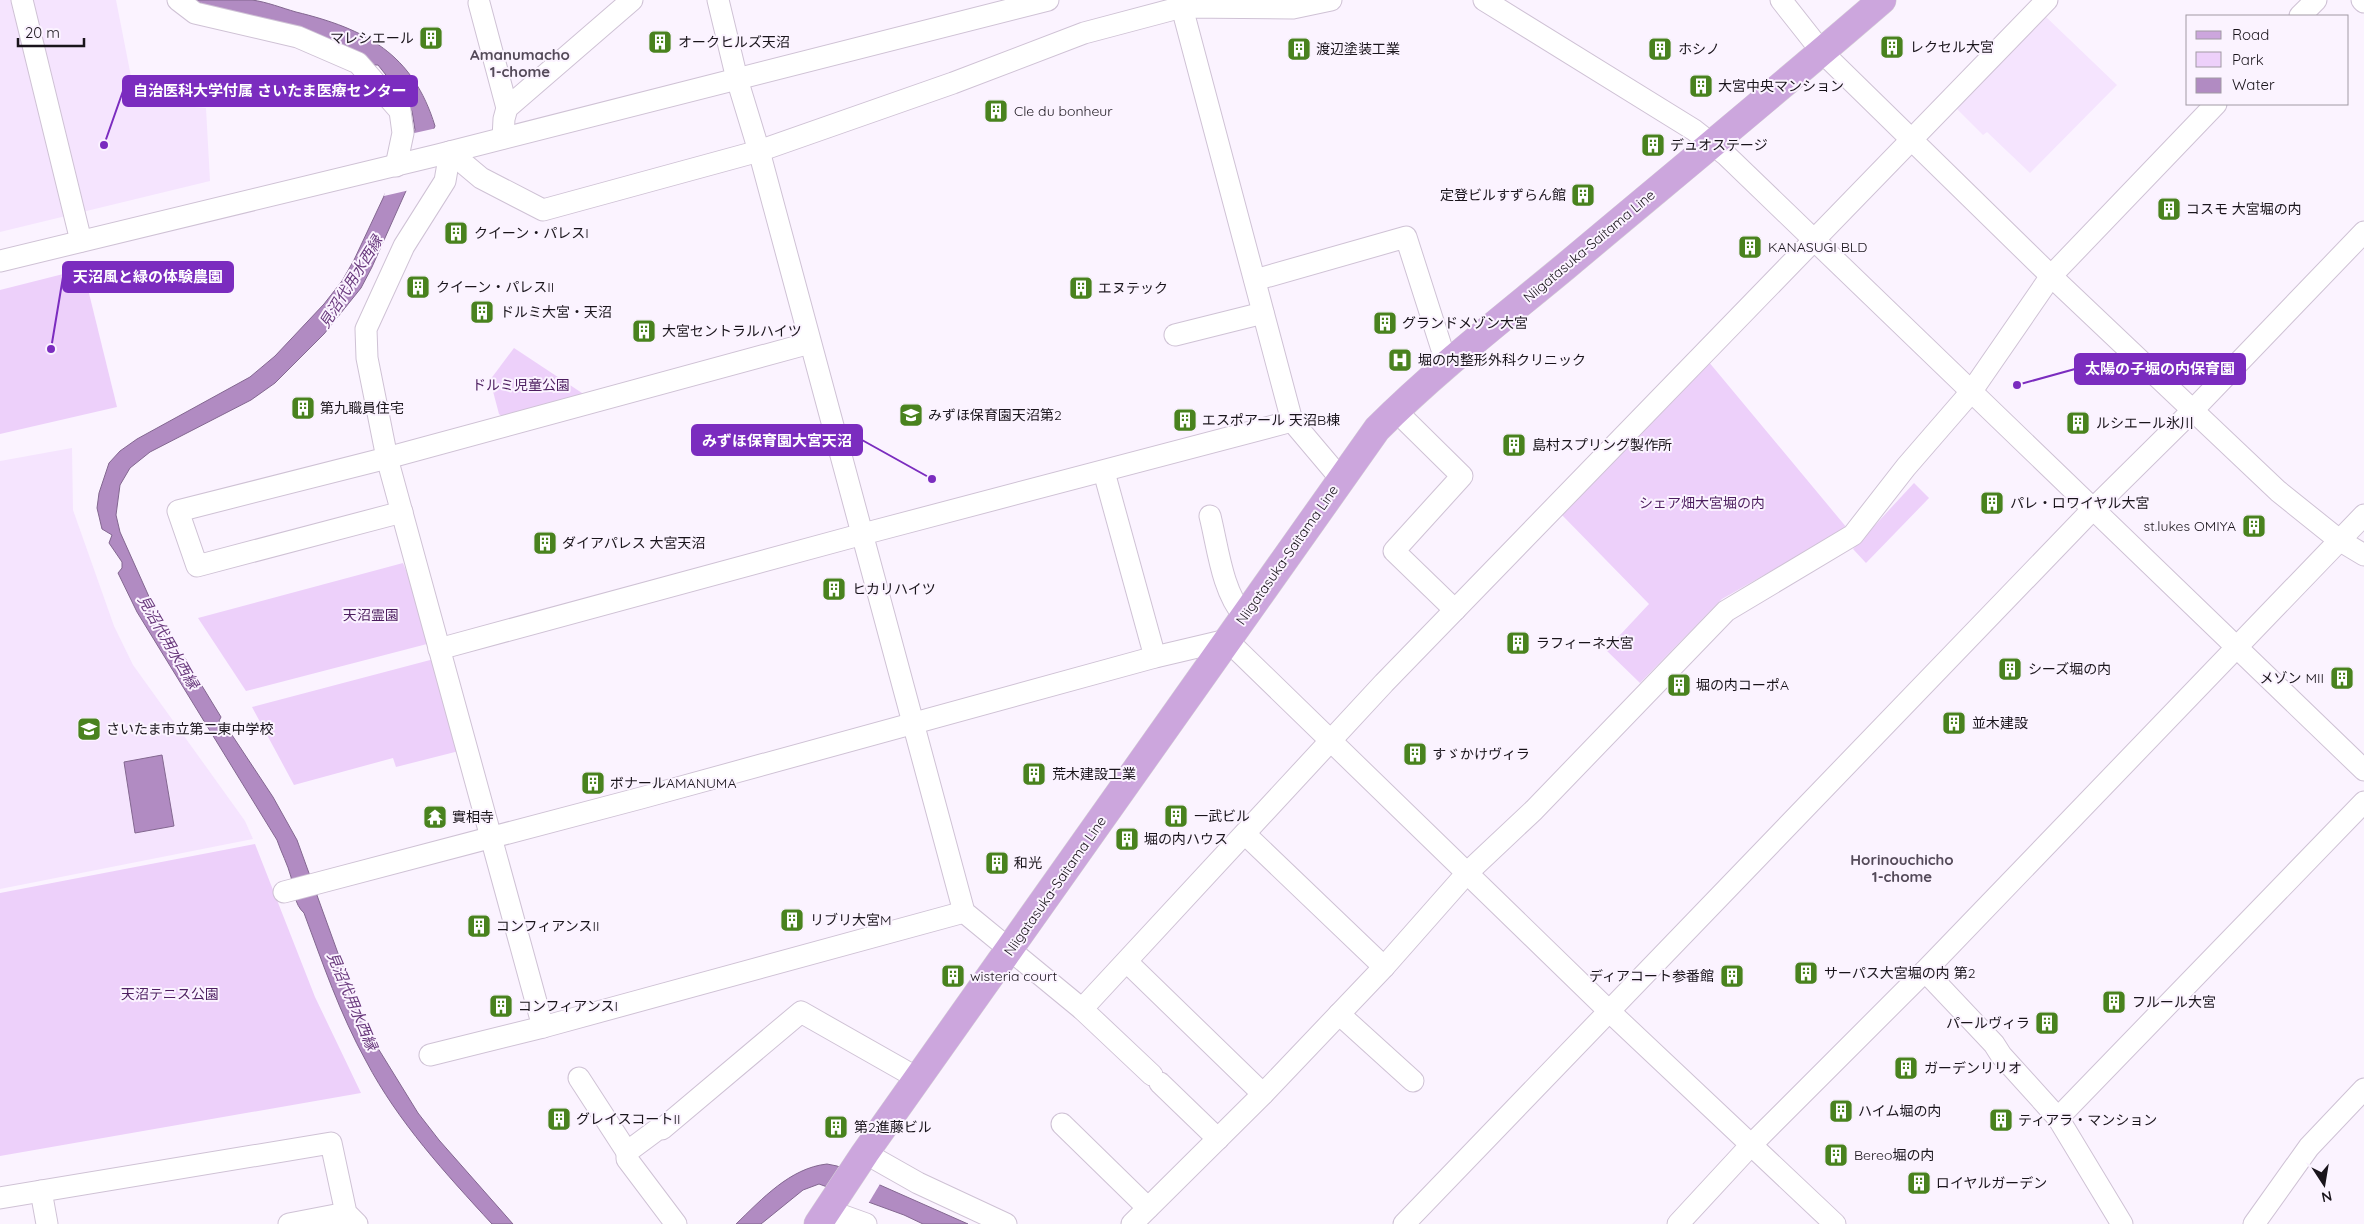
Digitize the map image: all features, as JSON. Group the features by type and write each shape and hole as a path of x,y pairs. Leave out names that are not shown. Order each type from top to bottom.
{"main road":[{"name":"Niigatasuka-Saitama Line","path":"827,1211 862,1158 1377,429 1446,365 1712,145 1882,0"}],"street":[{"path":"22,0 81,241"},
{"path":"178,0 195,13 298,37 358,63 400,111 403,133 393,166"},
{"path":"507,108 632,0"},
{"path":"718,0 737,79 759,151 964,912 966,916 1011,949 1082,1009 1218,1139"},
{"path":"0,261 444,154 737,79 982,8 1048,0"},
{"path":"444,154 481,178 544,210 759,151 953,83 1084,33 1181,3 1293,8 1331,0"},
{"path":"1484,0 1694,130 1726,155 2364,770"},
{"path":"1781,0 1822,52 2051,276 2278,491 2339,540 2364,555"},
{"path":"1082,1009 1455,610 2047,0"},
{"path":"2301,15 2316,0"},
{"path":"480,3 507,108 504,119 503,138"},
{"path":"1181,3 1292,421 1341,479"},
{"path":"1132,1224 1263,1094 1384,967 1467,873 1534,810 1726,611 1853,535 1906,467 1970,392 2051,276 2215,105"},
{"path":"444,154 444,181 404,246 366,329 367,358 387,458 490,839 544,1027"},
{"path":"1404,1224 2093,509 2193,410 2364,232"},
{"path":"1255,280 1406,237 1446,365"},
{"path":"1174,336 1264,313"},
{"path":"402,512 197,566 178,511 387,458 810,343"},
{"path":"1396,410 1462,476 1394,551 1455,610"},
{"path":"439,649 863,534 1292,421"},
{"path":"1104,472 1155,656"},
{"path":"1678,1224 1751,1145 1925,971 2364,515"},
{"path":"1210,516 1228,589 1236,608 1244,616"},
{"path":"284,892 490,839 1155,656 1228,640 1609,1011 1835,1224"},
{"path":"2058,1118 2364,802"},
{"path":"1245,834 1384,967"},
{"path":"430,1056 544,1027 964,912"},
{"path":"1127,962 1263,1094"},
{"path":"1925,971 1994,1044 2001,1055 2058,1118 2122,1224"},
{"path":"627,1152 658,1129 662,1129 801,1012 919,1079"},
{"path":"1339,1014 1413,1082"},
{"path":"580,1078 627,1152 627,1159 676,1224"},
{"path":"2254,1224 2309,1147 2364,1089"},
{"path":"1062,1124 1148,1208"},
{"path":"0,1198 331,1143 351,1219 289,1224"},
{"path":"862,1158 1006,1224"},
{"path":"41,1191 47,1224"},
{"path":"827,1211 866,1224"}],"shaded area":[{"path":"0,0 116,0 136,102 206,108 210,181 0,232"},
{"path":"2044,15 2117,85 2030,173 1987,132 1983,135 1954,106"},
{"name":"さいたま市立第二東中学校","path":"72,448 73,510 114,626 133,665 245,821 253,839 0,889 0,461"}],"green space":[{"path":"83,269 117,407 0,434 0,290"},
{"name":"ドルミ児童公園","path":"514,348 582,393 583,397 504,418 499,414 490,380"},
{"name":"シェア畑大宮堀の内","path":"1708,361 1847,528 1722,599 1640,683 1606,650 1649,604 1560,513"},
{"path":"1914,483 1929,498 1866,563 1853,549"},
{"name":"天沼霊園","path":"403,563 415,593 427,644 246,691 198,618"},
{"path":"434,659 459,751 396,767 393,758 294,785 252,707"},
{"name":"天沼テニス公園","path":"255,844 315,997 361,1093 0,1156 0,893"}],"water":[{"name":"見沼代用水西縁","path":"195,0 258,1 321,19 365,37 384,48 414,80 426,101 435,126 361,288 324,334 275,383 251,400 150,452 130,468 120,485 116,515 120,532 155,610 168,635 178,648 180,661 185,658 221,717 219,721 222,726 226,726 273,797 297,840 352,992 376,1045 418,1113 439,1140 513,1224 492,1224 424,1147 379,1083 340,1007 304,913 296,901 290,872 277,840 137,612 118,573 122,568 122,562 109,543 112,535 102,529 97,508 99,493 109,463 120,451 137,439 250,377 275,356 324,304 342,281 354,260 415,130 412,111 405,99 378,65 204,5"},
{"path":"162,755 174,826 135,833 124,762"},
{"path":"827,1164 837,1166 968,1224 923,1224 904,1215 819,1184 803,1190 761,1224 736,1224 766,1195 789,1178 814,1167"}],"pier":[{"path":"437,128 410,190 384,196 386,183 410,134"},
{"path":"840,1165 880,1184 868,1204 826,1189"}],"place":[{"name":"マレシエール","path":"431,38"},
{"name":"オークヒルズ天沼","path":"660,42"},
{"name":"レクセル大宮","path":"1892,47"},
{"name":"渡辺塗装工業","path":"1299,49"},
{"name":"ホシノ","path":"1660,49"},
{"name":"大宮中央マンション","path":"1701,86"},
{"name":"Cle du bonheur","path":"996,111"},
{"name":"自治医科大学付属 さいたま医療センター","path":"104,145"},
{"name":"デュオステージ","path":"1653,145"},
{"name":"定登ビルすずらん館","path":"1583,195"},
{"name":"コスモ 大宮堀の内","path":"2169,209"},
{"name":"クイーン・パレスI","path":"456,233"},
{"name":"KANASUGI BLD","path":"1750,247"},
{"name":"クイーン・パレスII","path":"418,287"},
{"name":"エヌテック","path":"1081,288"},
{"name":"ドルミ大宮・天沼","path":"482,312"},
{"name":"グランドメゾン大宮","path":"1385,323"},
{"name":"大宮セントラルハイツ","path":"644,331"},
{"name":"天沼風と緑の体験農園","path":"51,349"},
{"name":"堀の内整形外科クリニック","path":"1400,360"},
{"name":"太陽の子堀の内保育園","path":"2017,385"},
{"name":"第九職員住宅","path":"303,408"},
{"name":"みずほ保育園天沼第2","path":"911,415"},
{"name":"エスポアール 天沼B棟","path":"1185,420"},
{"name":"ルシエール氷川","path":"2078,423"},
{"name":"島村スプリング製作所","path":"1514,445"},
{"name":"みずほ保育園大宮天沼","path":"932,479"},
{"name":"パレ・ロワイヤル大宮","path":"1992,503"},
{"name":"st.lukes OMIYA","path":"2254,526"},
{"name":"ダイアパレス 大宮天沼","path":"545,543"},
{"name":"ヒカリハイツ","path":"834,589"},
{"name":"ラフィーネ大宮","path":"1518,643"},
{"name":"シーズ堀の内","path":"2010,669"},
{"name":"メゾン MII","path":"2342,678"},
{"name":"堀の内コーポA","path":"1679,685"},
{"name":"並木建設","path":"1954,723"},
{"name":"さいたま市立第二東中学校","path":"89,729"},
{"name":"すゞかけヴィラ","path":"1415,754"},
{"name":"荒木建設工業","path":"1034,774"},
{"name":"ボナールAMANUMA","path":"593,783"},
{"name":"一武ビル","path":"1176,816"},
{"name":"實相寺","path":"435,817"},
{"name":"堀の内ハウス","path":"1127,839"},
{"name":"和光","path":"997,863"},
{"name":"リブリ大宮M","path":"792,920"},
{"name":"コンフィアンスII","path":"479,926"},
{"name":"サーパス大宮堀の内 第2","path":"1806,973"},
{"name":"wisteria court","path":"953,976"},
{"name":"ディアコート参番館","path":"1732,976"},
{"name":"フルール大宮","path":"2114,1002"},
{"name":"コンフィアンスI","path":"501,1006"},
{"name":"パールヴィラ","path":"2047,1023"},
{"name":"ガーデンリリオ","path":"1906,1068"},
{"name":"ハイム堀の内","path":"1841,1111"},
{"name":"グレイスコートII","path":"559,1119"},
{"name":"ティアラ・マンション","path":"2001,1120"},
{"name":"第2進藤ビル","path":"836,1127"},
{"name":"Bereo堀の内","path":"1836,1155"},
{"name":"ロイヤルガーデン","path":"1919,1183"}],"district":[{"name":"Amanumacho 1-chome","path":"520,64"},
{"name":"Horinouchicho 1-chome","path":"1902,868"}]}
